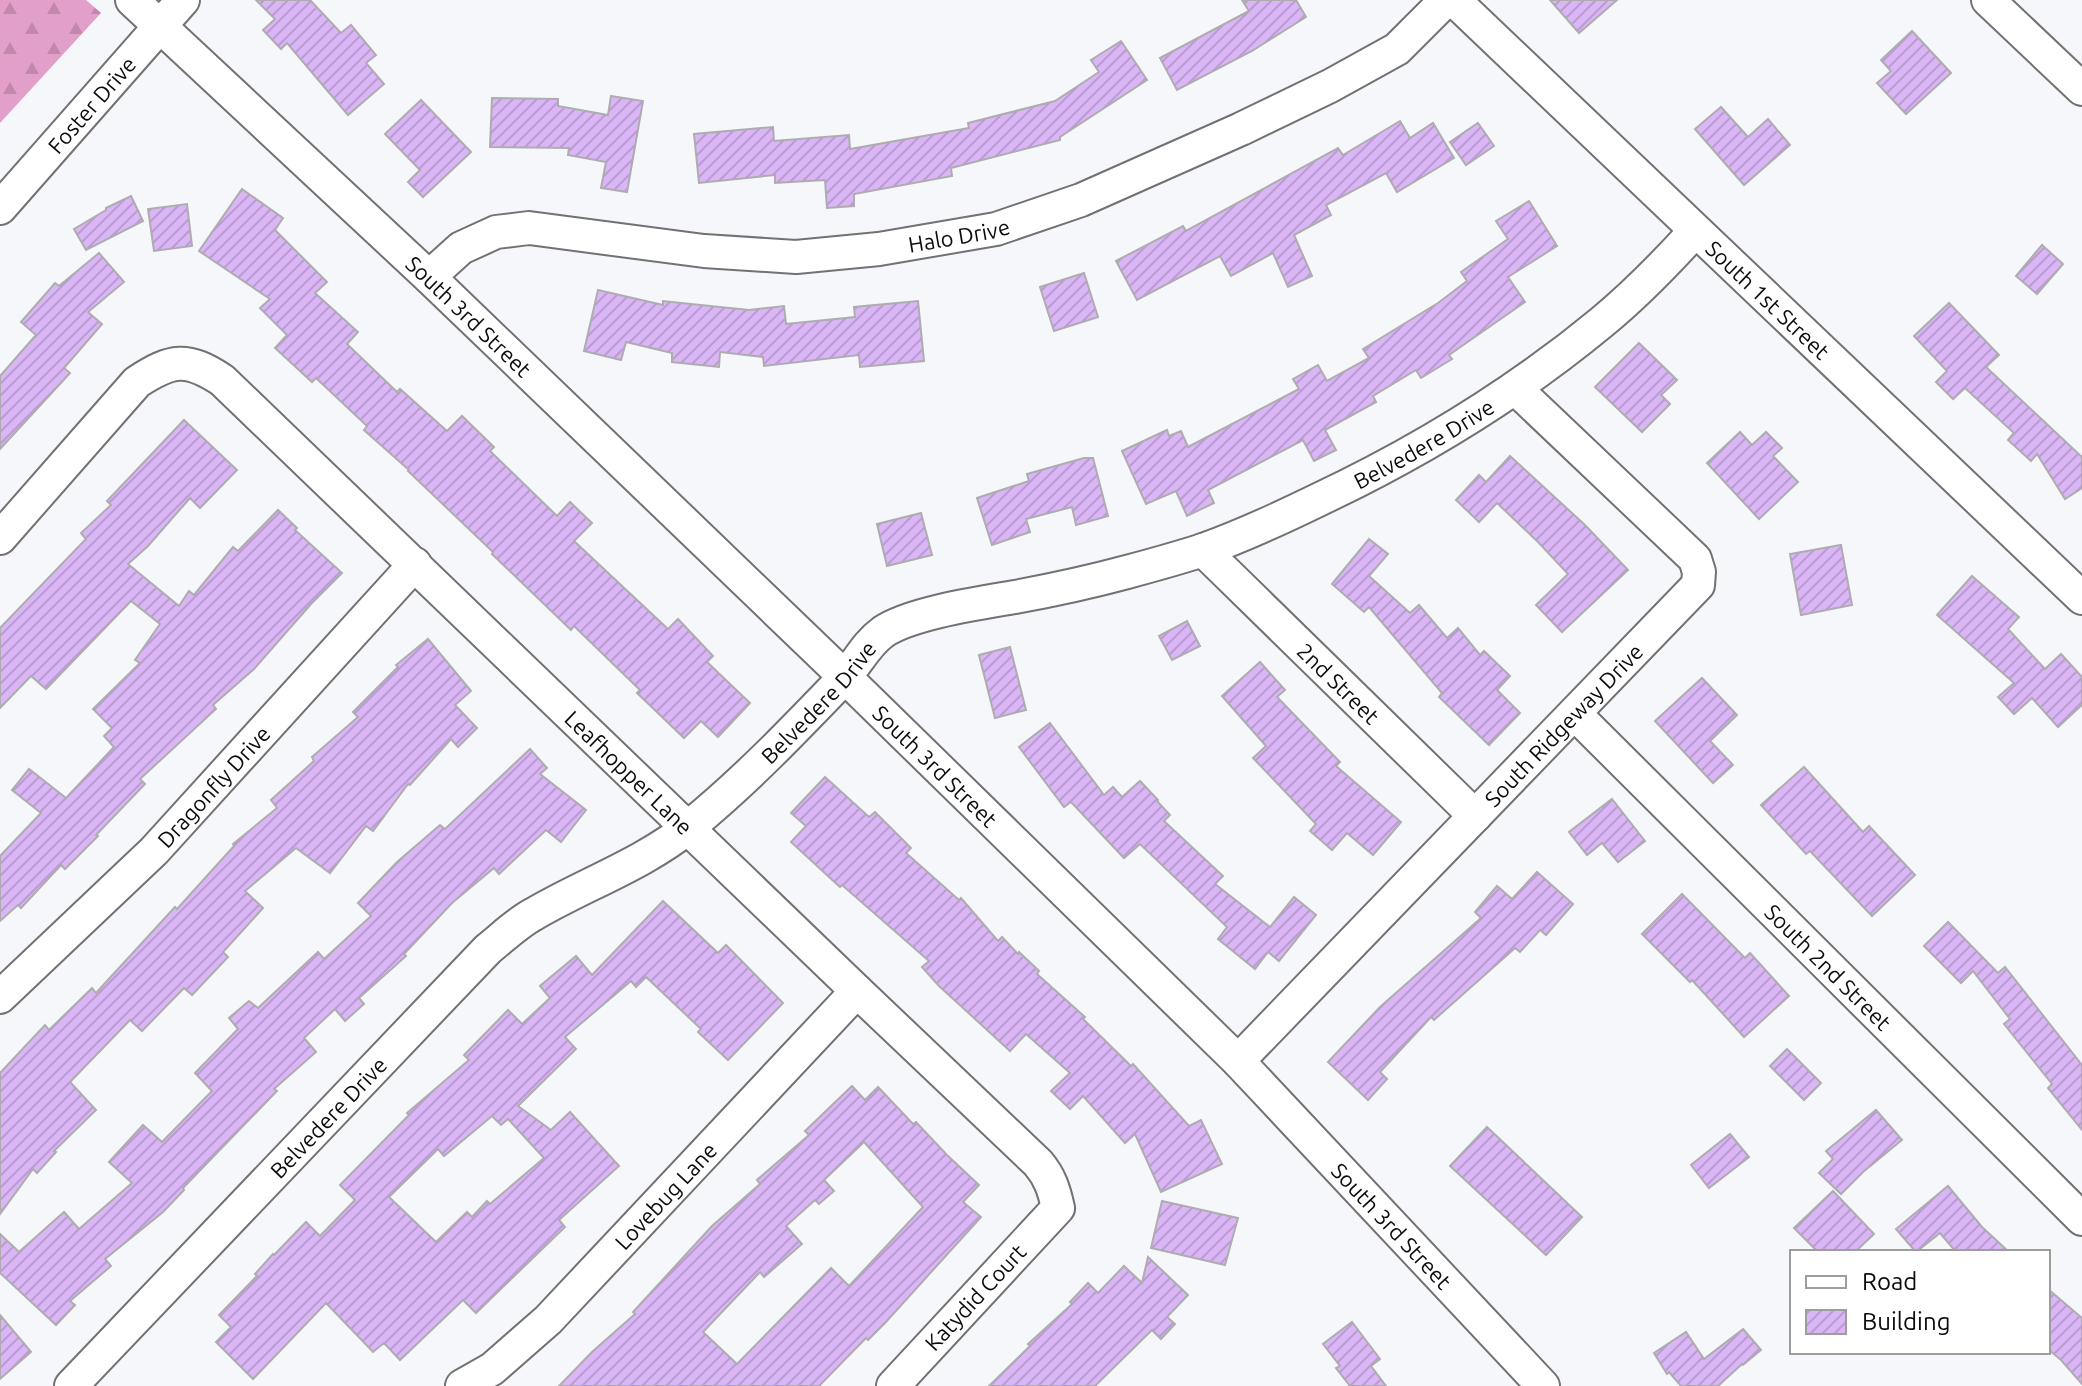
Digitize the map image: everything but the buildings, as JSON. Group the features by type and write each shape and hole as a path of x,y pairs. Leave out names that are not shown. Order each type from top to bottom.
{"street":[{"name":"South 3rd Street","path":"132,0 429,277 1238,1061 1543,1386"},
{"name":"Foster Drive","path":"0,208 183,0"},
{"name":"Halo Drive","path":"429,277 461,248 496,232 529,228 704,251 796,257 879,249 996,229 1081,200 1330,86 1397,49 1446,0"},
{"name":"South 1st Street","path":"1454,0 2082,598"},
{"path":"1988,0 2082,89"},
{"name":"Belvedere Drive","path":"89,1381 488,949 530,916 635,862 687,828 741,781 845,677 883,632 907,621 960,607 1053,590 1203,550 1368,477 1456,427 1567,350 1658,270 1695,231"},
{"name":"Leafhopper Lane","path":"0,538 137,382 157,368 177,363 201,367 222,380 1038,1163 1049,1176 1058,1208"},
{"name":"South Ridgeway Drive","path":"1238,1061 1698,585 1699,572 1695,559 1515,388"},
{"name":"2nd Street","path":"1203,550 1475,816"},
{"name":"Dragonfly Drive","path":"0,997 154,851 415,564"},
{"name":"South 2nd Street","path":"1575,714 2082,1219"},
{"name":"Lovebug Lane","path":"462,1386 492,1369 548,1320 857,991"},
{"name":"Katydid Court","path":"893,1386 1058,1208"}],"green space":[{"path":"0,0 86,0 101,13 0,123"}]}
